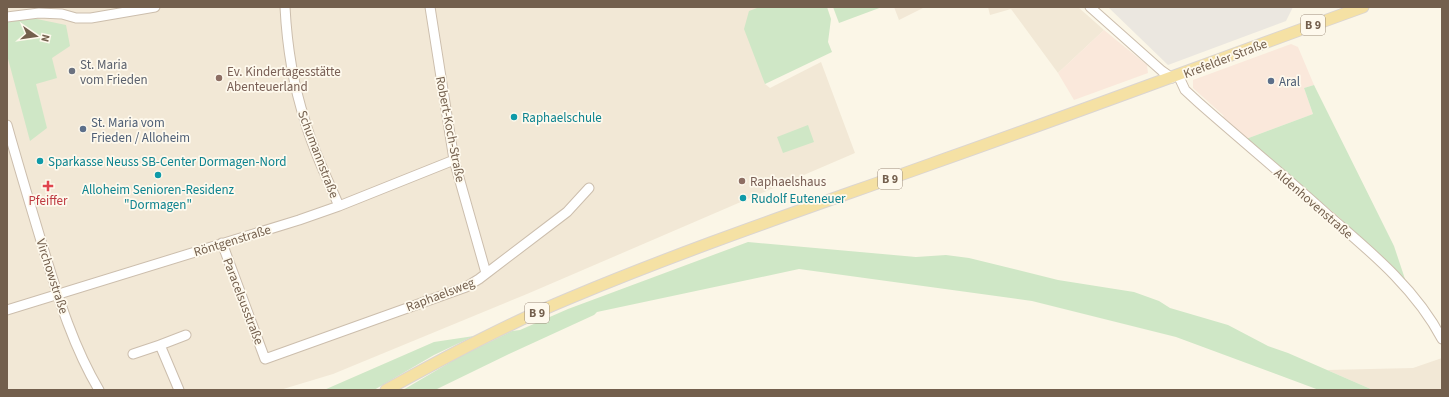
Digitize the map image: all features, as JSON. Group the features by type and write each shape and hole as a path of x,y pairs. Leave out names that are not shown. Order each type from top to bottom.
{"main road":[{"name":"Krefelder Straße","path":"386,390 464,347 569,298 795,212 1087,109 1363,7"}],"street":[{"path":"7,17 61,10 76,18 91,18 155,7"},
{"name":"Schumannstraße","path":"285,7 286,32 292,72 305,121 320,164 339,206"},
{"name":"Robert-Koch-Straße","path":"430,7 454,160 486,273"},
{"path":"1090,7 1157,66 1175,77"},
{"name":"Aldenhovenstraße","path":"1175,77 1198,102 1360,242 1393,274 1420,304 1442,339"},
{"name":"Virchowstraße","path":"7,125 12,159 58,294 85,364 99,390"},
{"name":"Röntgenstraße","path":"7,310 299,220 339,206 454,160"},
{"name":"Raphaelsweg","path":"266,358 466,287 567,212 589,188"},
{"name":"Paracelsusstraße","path":"222,243 266,358"},
{"path":"133,354 186,335"},
{"path":"160,345 179,390"}],"shaded area":[{"path":"7,7 757,7 765,84 770,88 821,62 855,153 527,294 333,374 280,390 7,390"},
{"path":"894,7 925,7 899,20"},
{"path":"988,7 1078,7 1104,30 1058,73 1011,9 990,15"},
{"path":"1108,7 1293,7 1286,21 1168,65"},
{"path":"1104,30 1147,65 1148,73 1074,100 1058,73"},
{"path":"1291,44 1298,47 1314,85 1304,88 1313,114 1246,139 1222,117 1224,116 1193,88 1193,80"},
{"path":"1442,358 1442,390 1373,390 1327,370 1413,368"}],"green space":[{"path":"757,7 827,7 831,19 828,42 832,52 765,84 744,29 749,11"},
{"path":"833,7 882,7 839,23"},
{"path":"32,18 66,25 70,46 52,58 57,78 36,84 47,128 30,141 7,55 7,21"},
{"path":"1314,85 1394,246 1406,282 1340,218 1246,139 1313,114 1304,88"},
{"path":"808,125 814,142 783,153 777,137"},
{"path":"748,242 916,257 946,255 969,258 1058,280 1134,292 1159,301 1170,308 1228,325 1268,346 1288,353 1373,390 1319,390 1176,337 1032,301 799,269 597,312 594,315 435,390 403,390 459,357 512,331 520,330 568,309"},
{"path":"474,336 434,355 374,390 324,390 434,342"}],"place":[{"name":"St. Maria vom Frieden","path":"72,71"},
{"name":"Ev. Kindertagesstätte Abenteuerland","path":"219,78"},
{"name":"Aral","path":"1271,81"},
{"name":"Raphaelschule","path":"514,117"},
{"name":"St. Maria vom Frieden / Alloheim","path":"83,129"},
{"name":"Sparkasse Neuss SB-Center Dormagen-Nord","path":"40,161"},
{"name":"Alloheim Senioren-Residenz \"Dormagen\"","path":"158,175"},
{"name":"Raphaelshaus","path":"742,181"},
{"name":"Pfeiffer","path":"48,186"},
{"name":"Rudolf Euteneuer","path":"743,198"}]}
